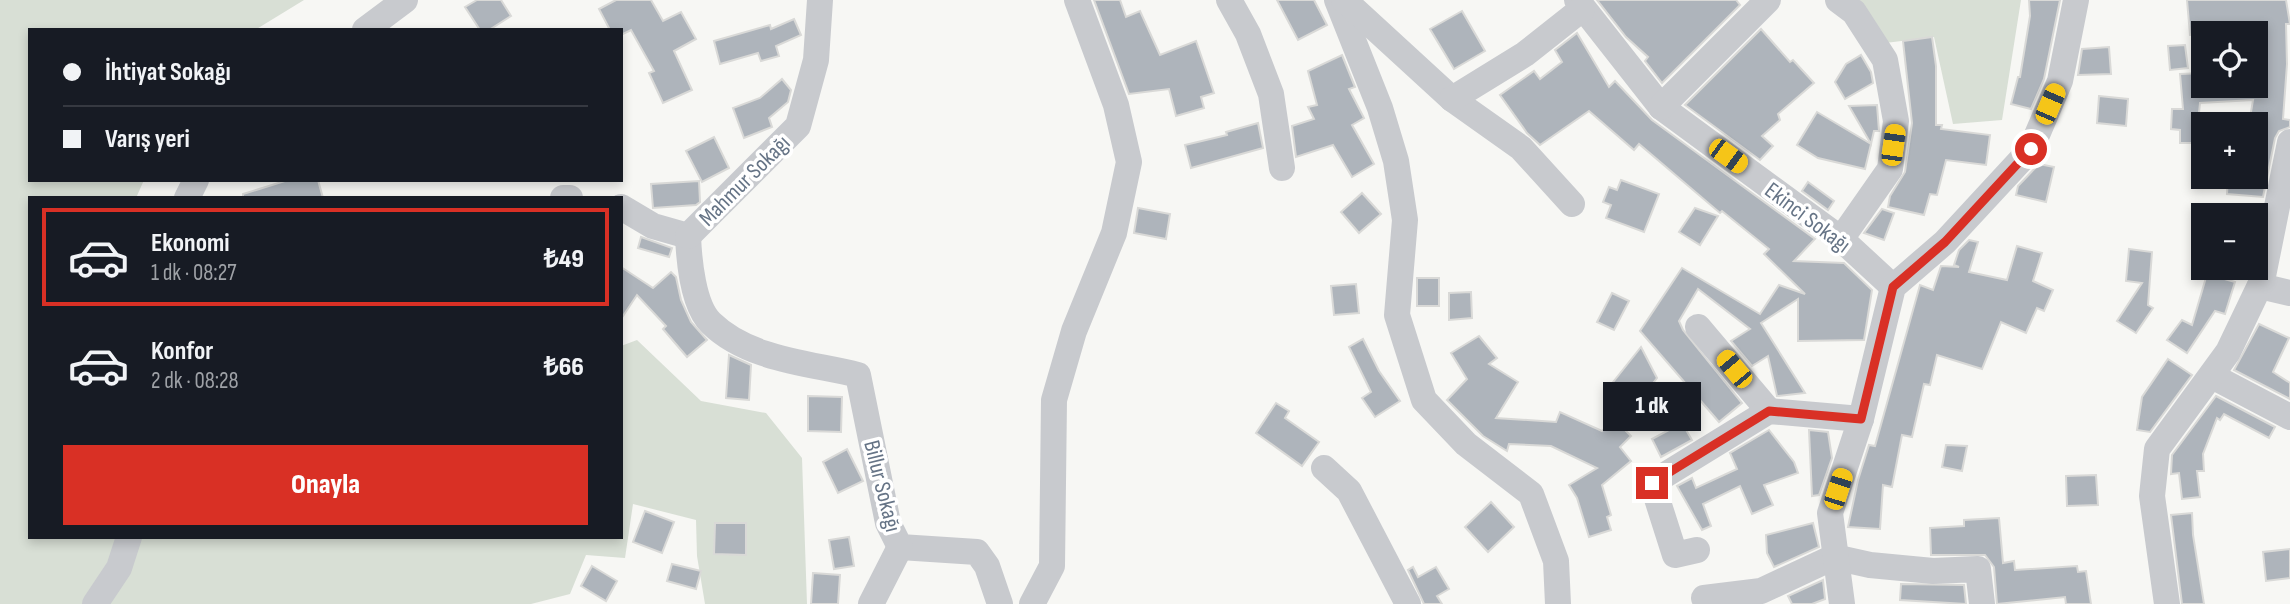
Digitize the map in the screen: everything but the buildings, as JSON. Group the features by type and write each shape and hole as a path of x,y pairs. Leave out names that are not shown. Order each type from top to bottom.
{"street":[{"path":"368,28 405,0"},
{"name":"Mahmur Sokağı","path":"688,236 798,126 816,60 820,0"},
{"path":"1032,604 1052,566 1054,400 1074,331 1114,233 1129,162 1116,105 1077,0"},
{"path":"1229,0 1248,34 1271,94 1282,168"},
{"path":"1337,0 1380,108 1396,162 1405,220 1397,315 1424,400 1466,444 1531,494 1556,561 1558,604"},
{"path":"1344,0 1452,99 1521,148 1572,204"},
{"path":"1661,107 1768,0"},
{"path":"1838,0 1854,12 1885,61 1896,121 1890,169 1840,239"},
{"path":"1842,604 1830,513 1861,419 1893,287 1945,242 2031,149 2060,81 2076,0"},
{"path":"1452,99 1525,54 1579,4"},
{"name":"Ekinci Sokağı","path":"1579,4 1661,107 1840,239 1893,287"},
{"path":"2167,604 2152,496 2157,449 2212,376 2260,286 2290,142"},
{"path":"623,209 653,226 688,236"},
{"name":"Billur Sokağı","path":"688,236 689,275 710,323 742,342 791,363 858,375 888,523 900,547 977,552 987,566 1000,604"},
{"path":"2260,286 2290,293"},
{"path":"1698,327 1769,411"},
{"path":"2212,376 2290,417"},
{"path":"1697,550 1675,555 1652,483 1769,411 1861,419"},
{"path":"1324,468 1349,491 1408,604"},
{"path":"95,604 119,568 128,539"},
{"path":"871,604 900,547"},
{"path":"1704,598 1761,591 1834,557 1870,565 1908,569 1978,569 1982,604"}],"shaded area":[{"path":"0,0 304,0 258,28 28,28 28,182 143,182 137,196 28,196 28,539 623,539 623,345 637,340 701,401 766,413 802,458 807,604 705,604 697,556 696,520 633,504 625,558 586,555 570,594 531,604 0,604"},
{"path":"1849,0 2021,0 2002,120 1953,124 1934,37 1877,44"}],"route":[{"path":"1652,483 1769,411 1861,419 1893,287 1945,242 2031,149"}]}
